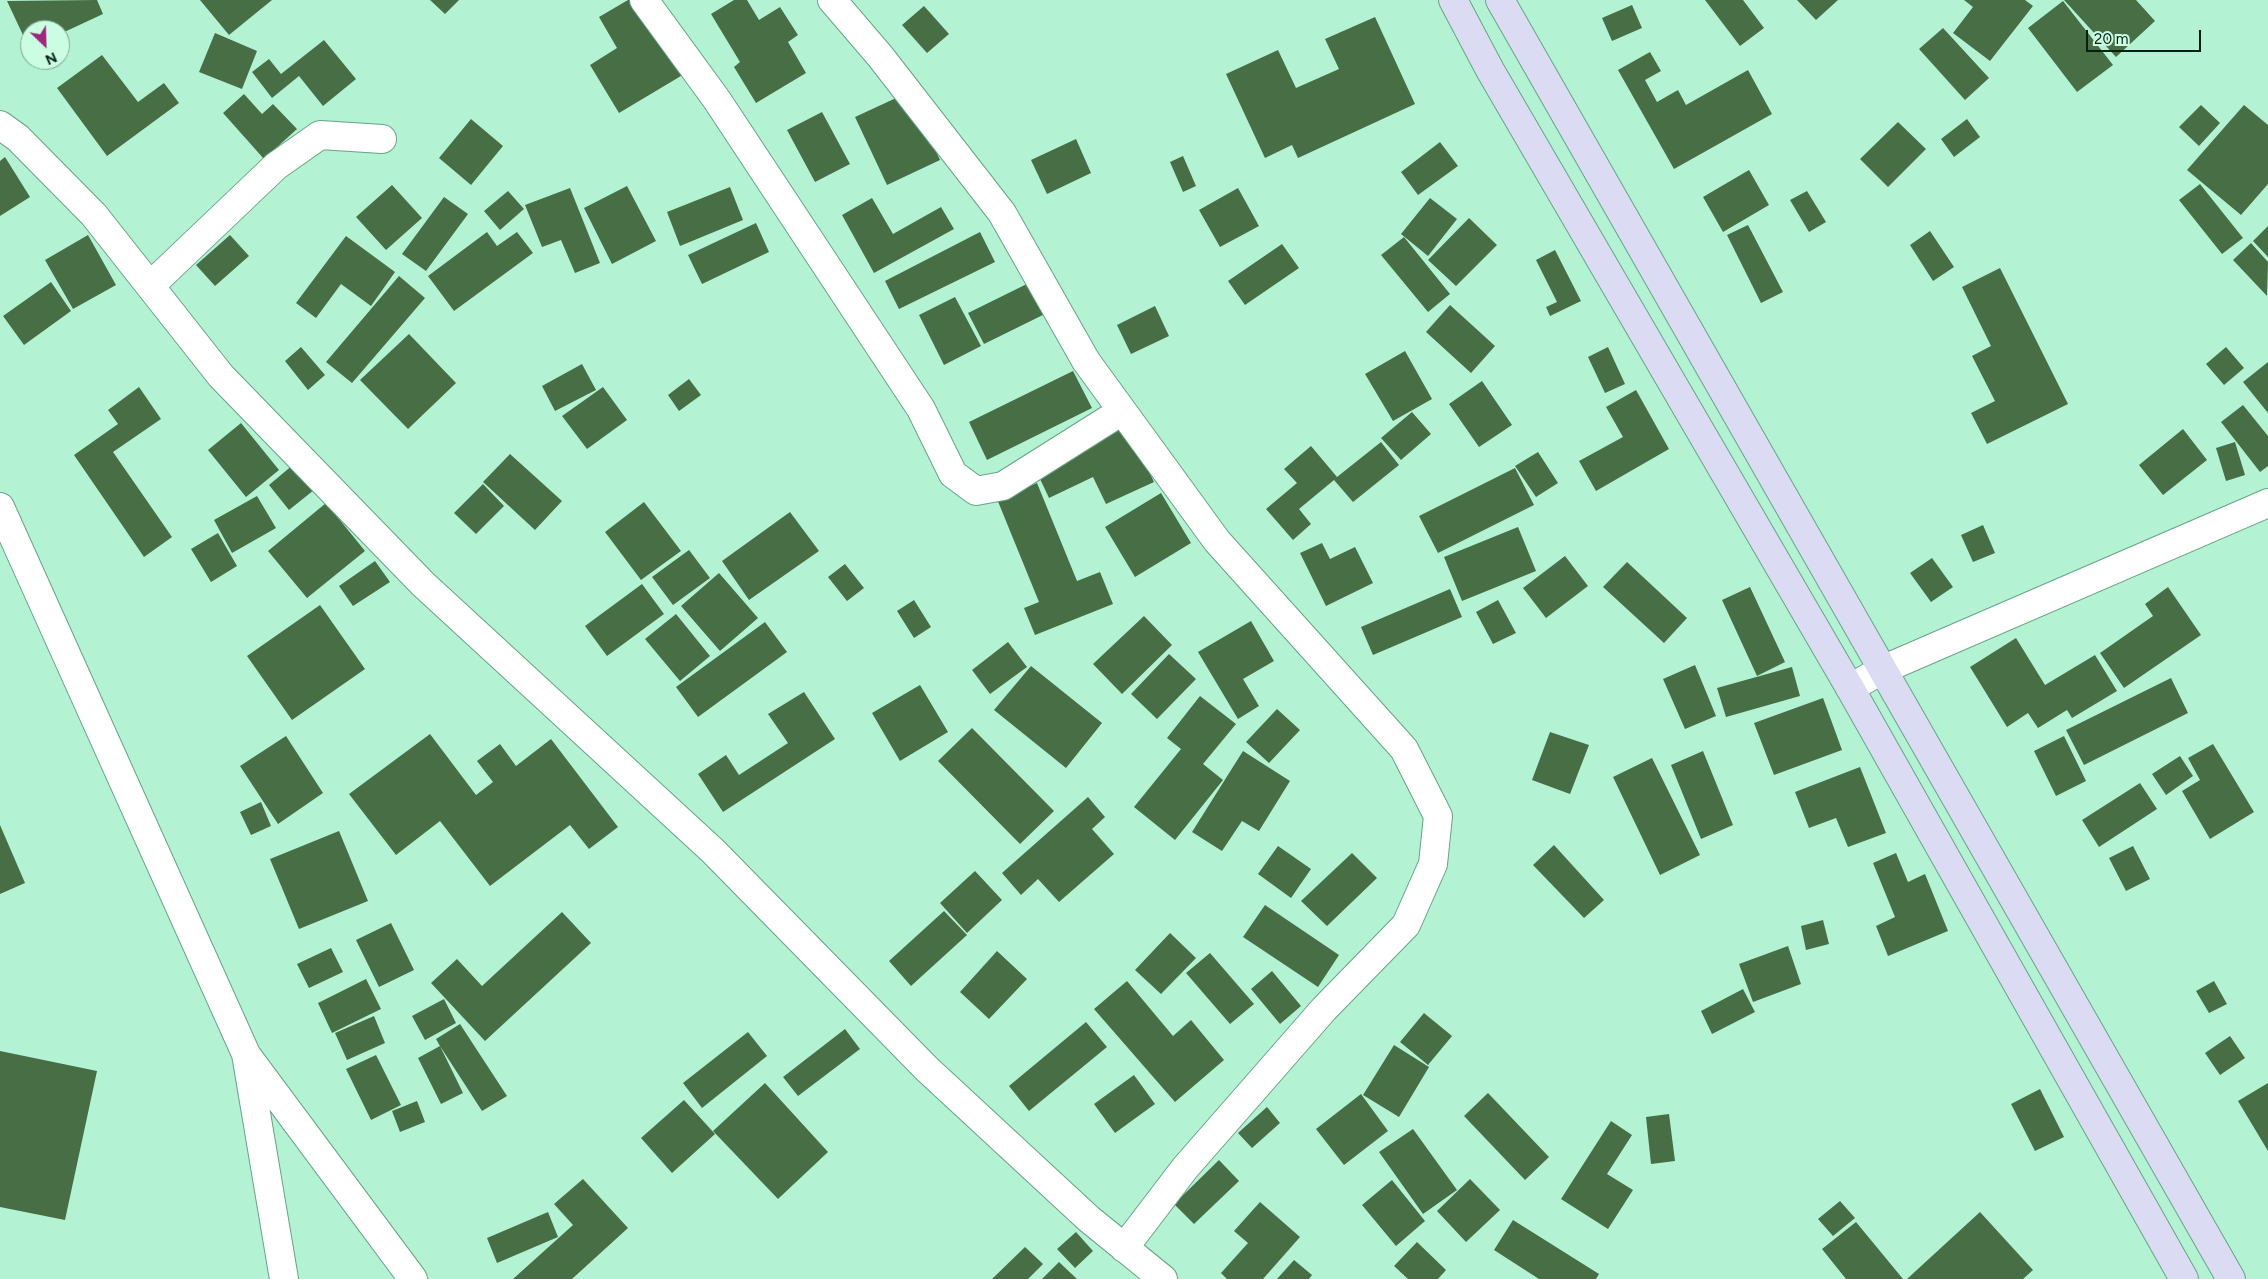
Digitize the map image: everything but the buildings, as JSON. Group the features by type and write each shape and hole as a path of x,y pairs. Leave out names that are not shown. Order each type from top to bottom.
{"main road":[{"path":"1453,0 1490,70 1850,688 2184,1279"},
{"path":"1500,0 2231,1279"}],"street":[{"path":"644,0 717,100 920,409 953,474 976,491 1003,486 1122,411"},
{"path":"832,0 880,56 1002,213 1086,361 1217,541 1404,749 1438,816 1433,864 1406,925 1305,1031 1185,1168 1124,1248"},
{"path":"0,125 18,138 94,215 221,376 423,584 713,851 927,1069 1089,1219 1163,1279"},
{"path":"150,286 276,166 320,135 382,139"},
{"path":"1850,688 1884,669 2268,503"},
{"path":"0,507 246,1054 413,1279"},
{"path":"246,1054 284,1279"}]}
